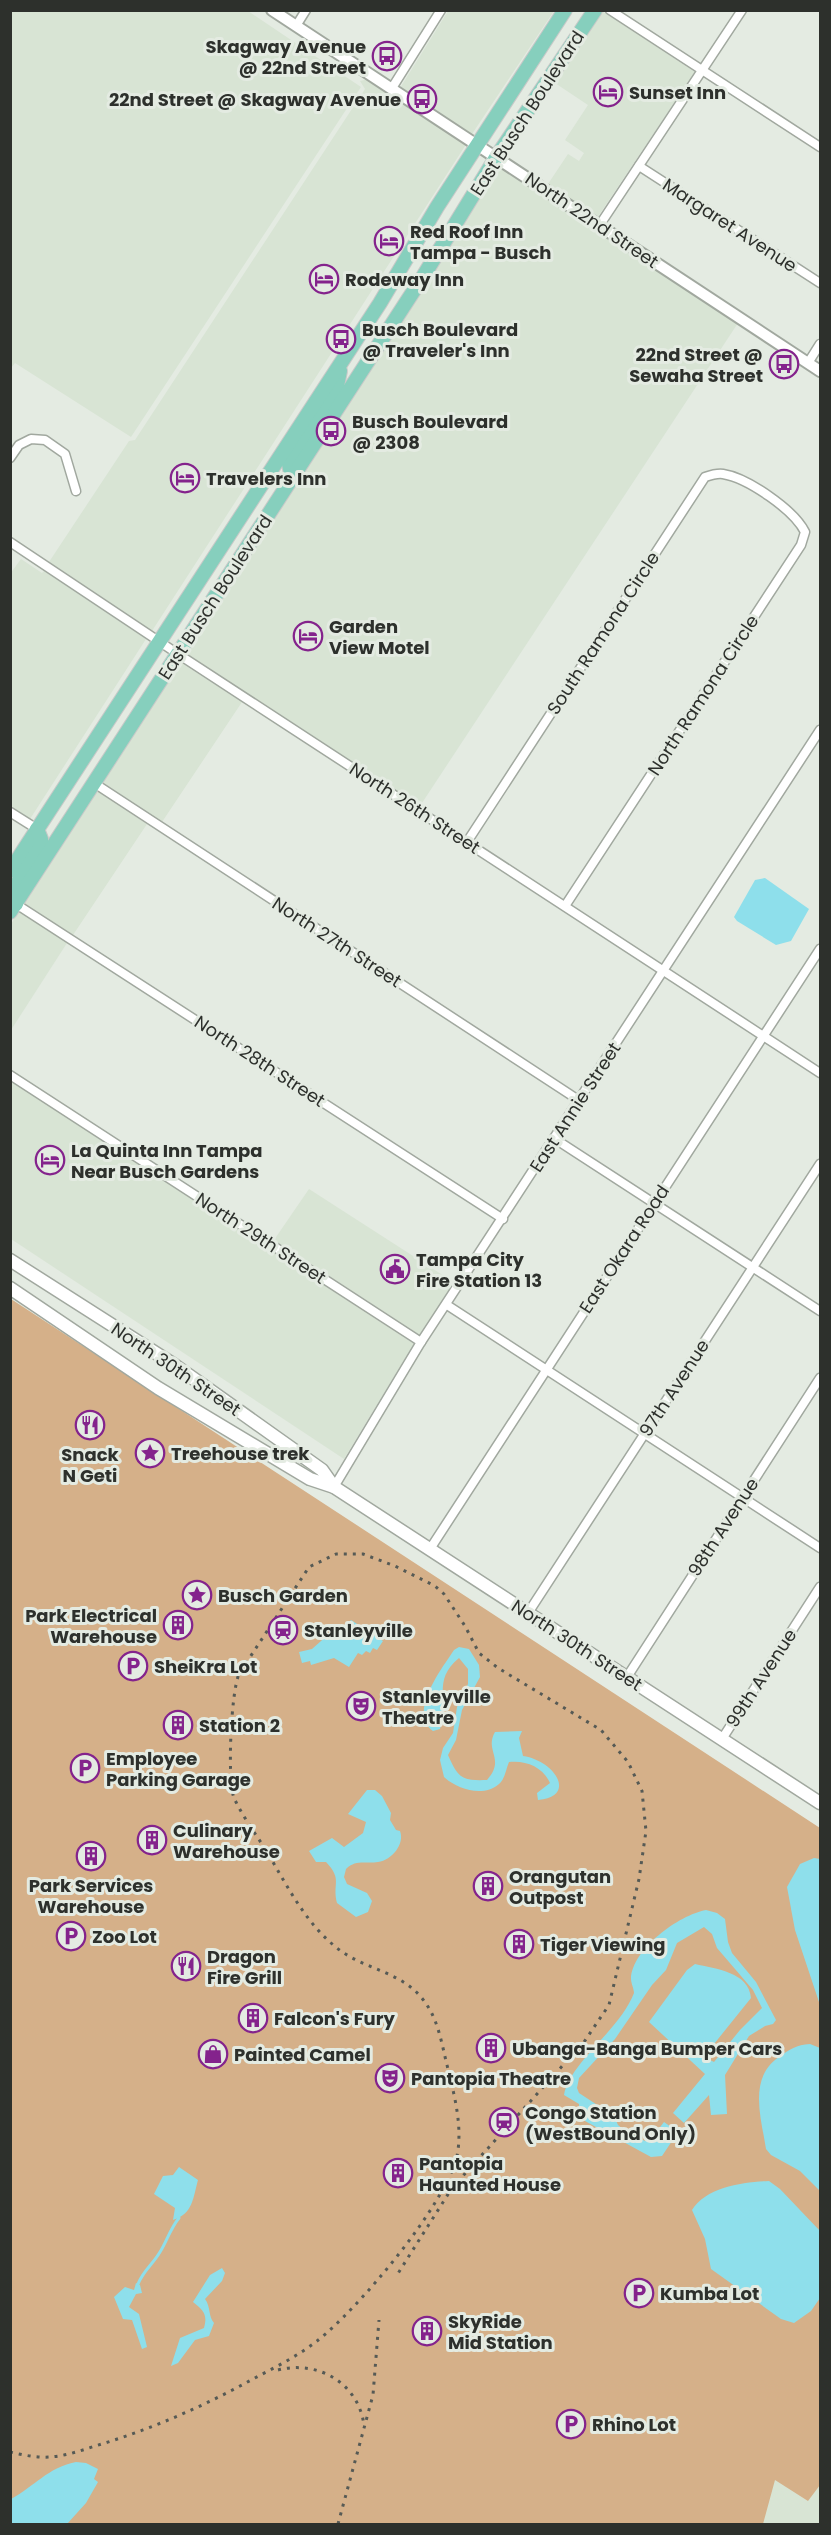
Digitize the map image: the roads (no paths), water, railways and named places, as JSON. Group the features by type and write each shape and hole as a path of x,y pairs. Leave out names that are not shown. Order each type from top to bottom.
{"main road":[{"name":"East Busch Boulevard","path":"10,871 343,360 565,10"},
{"name":"East Busch Boulevard","path":"13,908 421,280 497,156 595,10"},
{"path":"292,478 289,464 336,391 343,360"},
{"path":"13,908 11,896 13,890 41,846 37,829"},
{"name":"North 30th Street","path":"10,1260 173,1364 322,1470 334,1487"},
{"name":"North 30th Street","path":"10,1288 158,1388 310,1479 334,1487 820,1803"}],"street":[{"name":"North 22nd Street","path":"272,10 479,144 820,371"},
{"path":"296,26 306,10"},
{"path":"392,88 441,10"},
{"path":"610,10 820,147"},
{"path":"599,226 742,10"},
{"name":"Margaret Avenue","path":"639,166 820,283"},
{"path":"808,363 820,344"},
{"path":"10,458 19,445 31,439 45,440 65,454 76,491"},
{"name":"South Ramona Circle","path":"467,842 705,477 725,474 763,492"},
{"name":"North Ramona Circle","path":"565,906 801,545 805,532 798,518 763,492"},
{"name":"North 26th Street","path":"10,542 820,1072"},
{"name":"East Annie Street","path":"334,1487 422,1342 820,730"},
{"name":"North 27th Street","path":"94,783 580,1101"},
{"path":"10,812 37,829"},
{"name":"North 28th Street","path":"13,908 503,1219"},
{"name":"East Okara Road","path":"430,1549 820,950"},
{"name":"North 29th Street","path":"10,1075 422,1342"},
{"path":"555,1139 820,1311"},
{"name":"97th Avenue","path":"528,1613 820,1164"},
{"path":"447,1305 820,1548"},
{"name":"98th Avenue","path":"627,1677 820,1378"},
{"name":"99th Avenue","path":"722,1739 820,1587"}],"water":[{"path":"765,878 809,909 791,941 776,945 734,917 755,880"},
{"path":"351,1620 383,1641 377,1650 373,1648 370,1653 366,1651 362,1655 358,1653 349,1667 334,1658 311,1665 310,1661 302,1663 299,1652 312,1649 330,1633 338,1638"},
{"path":"459,1647 469,1649 479,1665 480,1677 462,1710 456,1740 448,1755 455,1769 466,1779 487,1780 495,1766 492,1739 495,1732 522,1731 519,1738 523,1756 535,1759 553,1771 558,1779 557,1793 538,1800 537,1793 550,1783 538,1769 522,1762 509,1762 501,1782 485,1790 463,1788 444,1777 440,1760 443,1748 453,1733 457,1707 468,1684 468,1669 459,1658 451,1667 443,1683 443,1719 440,1729 433,1731 426,1723 425,1702 436,1678 454,1650"},
{"path":"367,1790 375,1790 382,1796 391,1813 390,1820 396,1830 400,1831 401,1841 396,1851 383,1861 357,1863 346,1869 344,1877 347,1884 367,1893 372,1901 368,1912 356,1917 337,1903 336,1878 331,1868 326,1862 316,1862 309,1851 332,1838 344,1847 363,1833 366,1822 348,1814"},
{"path":"814,1858 820,1859 820,2005 795,1930 787,1887 800,1864"},
{"path":"706,1910 717,1913 725,1919 732,1953 756,1982 776,2020 773,2024 749,2036 725,2075 727,2114 711,2115 709,2095 684,2123 673,2113 705,2074 649,2022 687,1970 695,1964 738,1977 749,1989 751,1998 714,2044 710,2060 714,2062 740,2030 762,2008 753,1990 717,1948 712,1934 704,1927 677,1943 666,1970 652,1985 615,2039 579,2078 577,2088 579,2093 614,2116 618,2125 624,2130 645,2141 650,2140 664,2122 678,2132 662,2156 651,2157 585,2121 579,2112 579,2104 564,2095 576,2070 627,2007 634,1993 631,1979 639,1956 648,1945 671,1926 695,1913"},
{"path":"810,2044 820,2048 820,2191 800,2171 771,2155 766,2149 759,2099 763,2076 769,2066 790,2050"},
{"path":"179,2167 198,2180 193,2199 185,2214 173,2220 175,2208 154,2194 163,2176 173,2175"},
{"path":"769,2181 780,2189 820,2231 820,2298 811,2311 794,2323 781,2319 711,2269 705,2239 692,2210 706,2196 726,2187"},
{"path":"222,2268 225,2273 222,2281 205,2299 214,2323 209,2336 195,2340 178,2363 171,2366 180,2338 204,2328 204,2313 193,2302 210,2275"},
{"path":"136,2283 140,2285 142,2293 136,2294 129,2307 139,2314 147,2347 142,2349 132,2320 123,2319 114,2297 125,2287 134,2290"},
{"path":"76,2462 86,2463 98,2469 94,2479 98,2482 86,2503 67,2524 11,2524 11,2499 57,2468"}],"waterway":[{"path":"138,2284 160,2252 179,2218"}],"railway":[{"path":"10,2452 35,2457 56,2456 133,2434 224,2394 308,2347 354,2306 398,2255 436,2202 457,2156 459,2133 455,2099 438,2030 427,2005 412,1988 402,1981 347,1955 325,1938 296,1901 234,1798 230,1756 232,1716 239,1674 309,1567 336,1554 363,1554 395,1566 435,1586 444,1594 479,1653 498,1668 601,1730 628,1762 642,1791 646,1831 639,1879 609,2005 584,2042 452,2188 397,2275"},
{"path":"338,2524 373,2395 379,2320"},
{"path":"278,2370 307,2368 333,2378 354,2397 364,2425"}],"place":[{"name":"Skagway Avenue @ 22nd Street","path":"387,56"},
{"name":"Sunset Inn","path":"608,92"},
{"name":"22nd Street @ Skagway Avenue","path":"422,99"},
{"name":"Red Roof Inn Tampa - Busch","path":"389,241"},
{"name":"Rodeway Inn","path":"324,279"},
{"name":"Busch Boulevard @ Traveler's Inn","path":"341,339"},
{"name":"22nd Street @ Sewaha Street","path":"784,364"},
{"name":"Busch Boulevard @ 2308","path":"331,431"},
{"name":"Travelers Inn","path":"185,478"},
{"name":"Garden View Motel","path":"308,636"},
{"name":"La Quinta Inn Tampa Near Busch Gardens","path":"50,1160"},
{"name":"Tampa City Fire Station 13","path":"395,1269"},
{"name":"Snack N Geti","path":"90,1425"},
{"name":"Treehouse trek","path":"150,1453"},
{"name":"Busch Garden","path":"197,1595"},
{"name":"Park Electrical Warehouse","path":"178,1625"},
{"name":"Stanleyville","path":"283,1630"},
{"name":"SheiKra Lot","path":"133,1666"},
{"name":"Stanleyville Theatre","path":"361,1706"},
{"name":"Station 2","path":"178,1725"},
{"name":"Employee Parking Garage","path":"85,1768"},
{"name":"Culinary Warehouse","path":"152,1840"},
{"name":"Park Services Warehouse","path":"91,1856"},
{"name":"Orangutan Outpost","path":"488,1886"},
{"name":"Zoo Lot","path":"71,1936"},
{"name":"Tiger Viewing","path":"519,1944"},
{"name":"Dragon Fire Grill","path":"186,1966"},
{"name":"Falcon's Fury","path":"253,2018"},
{"name":"Ubanga-Banga Bumper Cars","path":"491,2048"},
{"name":"Painted Camel","path":"213,2054"},
{"name":"Pantopia Theatre","path":"390,2078"},
{"name":"Congo Station (WestBound Only)","path":"504,2122"},
{"name":"Pantopia Haunted House","path":"398,2173"},
{"name":"Kumba Lot","path":"639,2293"},
{"name":"SkyRide Mid Station","path":"427,2331"},
{"name":"Rhino Lot","path":"571,2424"}]}
